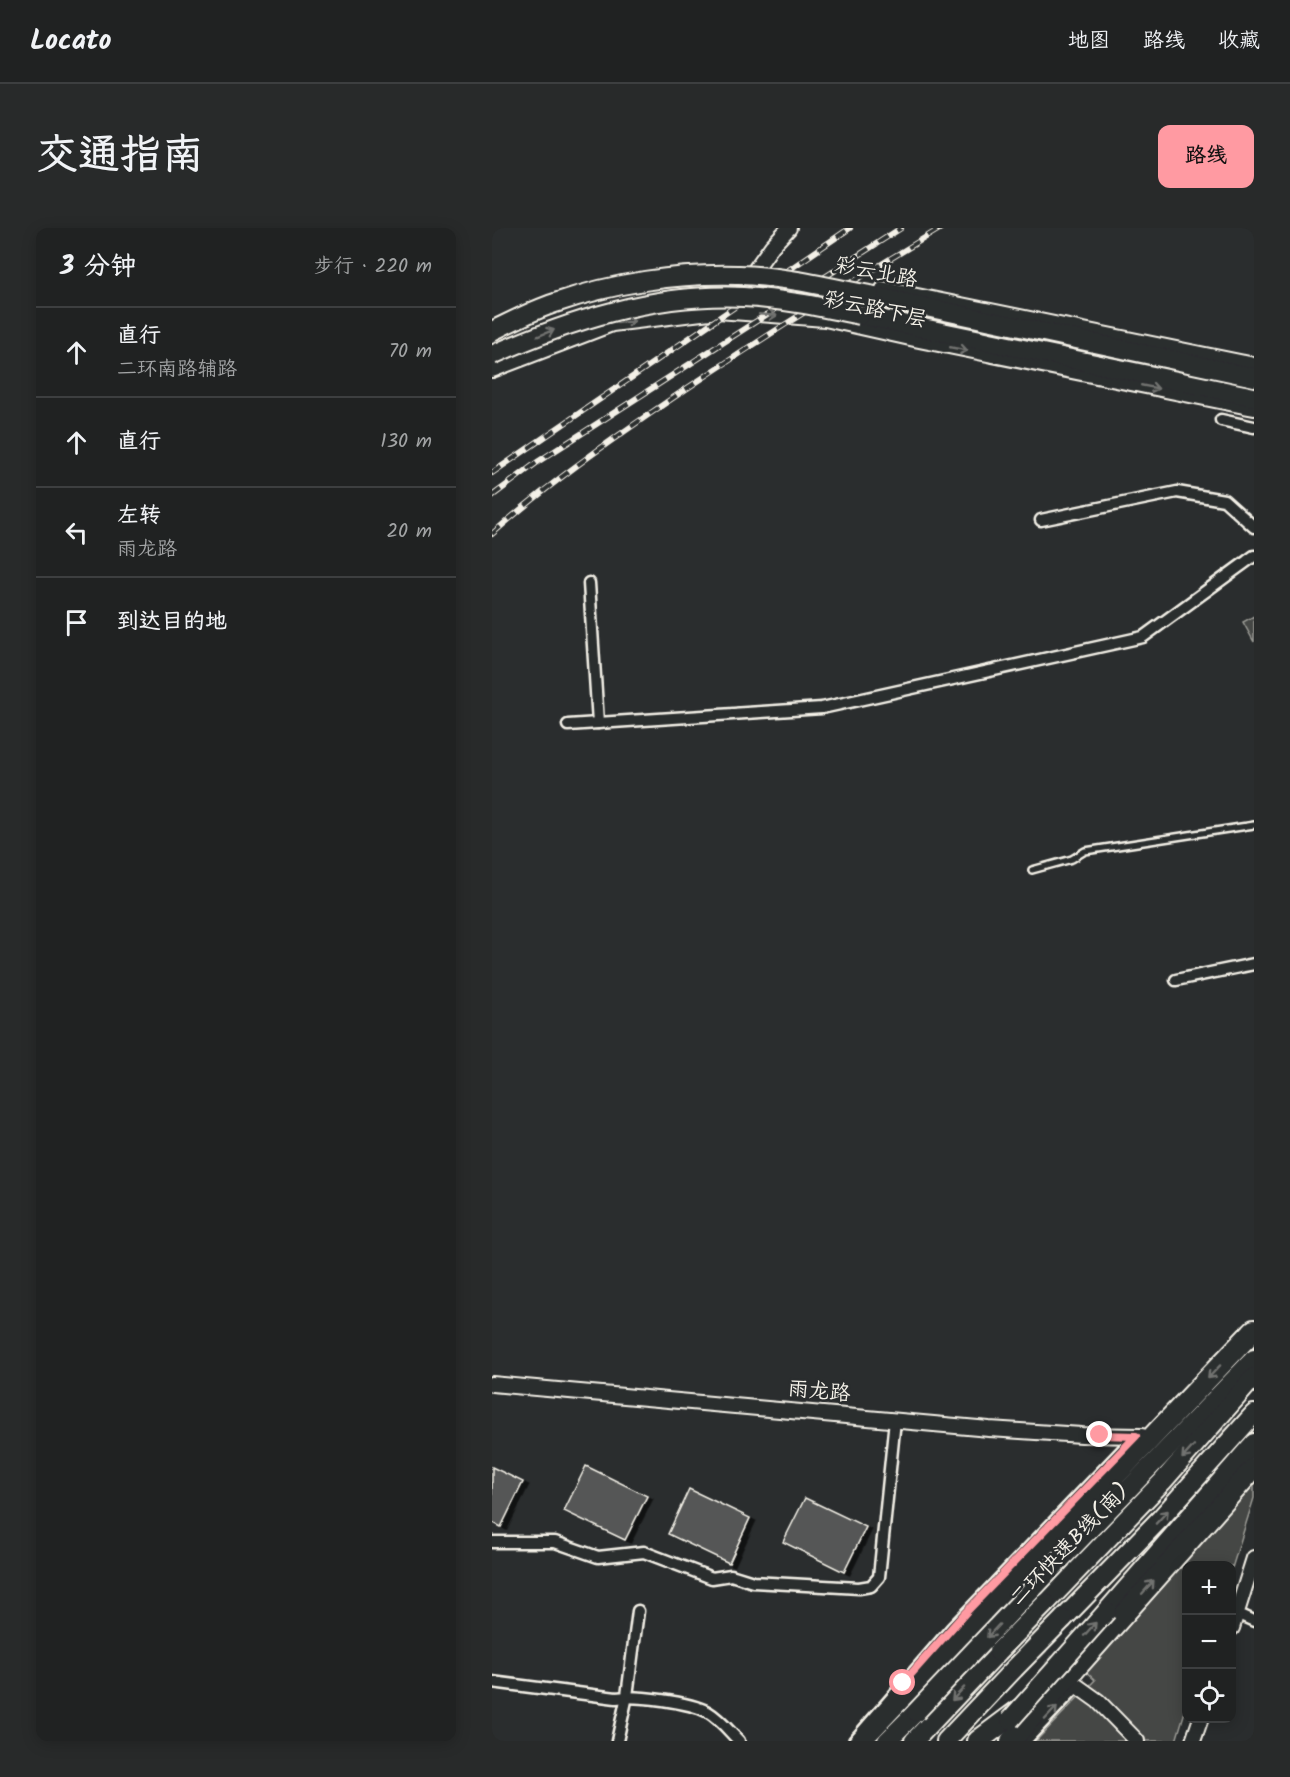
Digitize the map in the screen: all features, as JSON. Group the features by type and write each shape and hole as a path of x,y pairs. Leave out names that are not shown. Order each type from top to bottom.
{"highway":[{"name":"彩云北路","path":"492,331 554,303 620,285 739,275 798,281 930,306 1254,377"},
{"name":"彩云北路","path":"492,355 570,323 621,309 682,299 742,297 809,304 1254,397"},
{"path":"921,1680 1254,1330"},
{"path":"887,1741 1254,1359"},
{"name":"二环快速B线(南)","path":"914,1741 1170,1472 1254,1377"},
{"path":"946,1741 1180,1497 1254,1414"},
{"path":"1011,1741 1254,1443"},
{"path":"991,1741 1254,1468"},
{"path":"978,1741 1059,1678 1112,1616"}],"main road":[{"path":"863,1741 921,1680"},
{"path":"868,1741 921,1680"}],"street":[{"path":"709,312 755,270 772,246 789,228"},
{"name":"彩云路下层","path":"492,321 559,293 628,277 693,271 755,270 802,275 937,299 1254,365"},
{"name":"彩云路下层","path":"492,370 612,324 718,311 825,319 930,343 1254,408"},
{"path":"1221,420 1254,427"},
{"path":"1041,520 1177,492 1224,500 1254,527"},
{"path":"568,725 822,708 1143,638 1254,556"},
{"path":"589,583 598,723"},
{"path":"1176,980 1254,964"},
{"name":"雨龙路","path":"492,1384 1082,1436 1139,1436"},
{"path":"492,1542 555,1542 598,1557 644,1552 712,1578 731,1575 753,1582 859,1588 871,1586 879,1577 895,1420"},
{"path":"854,1741 933,1649 1139,1436"},
{"path":"1236,1615 1254,1558"},
{"path":"616,1741 627,1696 638,1611"},
{"path":"492,1682 692,1705 709,1712 739,1741"},
{"path":"1025,1741 1076,1685 1098,1701 1137,1741"},
{"path":"1193,1741 1200,1723"}],"lane":[{"path":"1032,870 1072,859 1085,851 1254,825"}],"shaded area":[{"path":"1254,616 1254,642 1243,622"},
{"path":"1254,1484 1254,1498 1234,1561 1184,1561"},
{"path":"1182,1563 1182,1721 1176,1741 1036,1741 1095,1680 1084,1670"}],"building":[{"path":"586,1466 647,1496 625,1540 564,1511"},
{"path":"492,1467 523,1482 501,1527 492,1522"},
{"path":"689,1489 750,1518 729,1563 668,1534"},
{"path":"805,1498 866,1527 844,1572 783,1542"}],"tunnel":[{"path":"1198,1435 1254,1432"},
{"path":"1015,1628 1061,1671"}],"railway":[{"path":"492,473 850,228"},
{"path":"492,496 539,461 901,228"},
{"path":"492,534 564,475 664,404 720,366 941,228"}],"route":[{"path":"903,1683 966,1612 1136,1436 1100,1435"}]}
